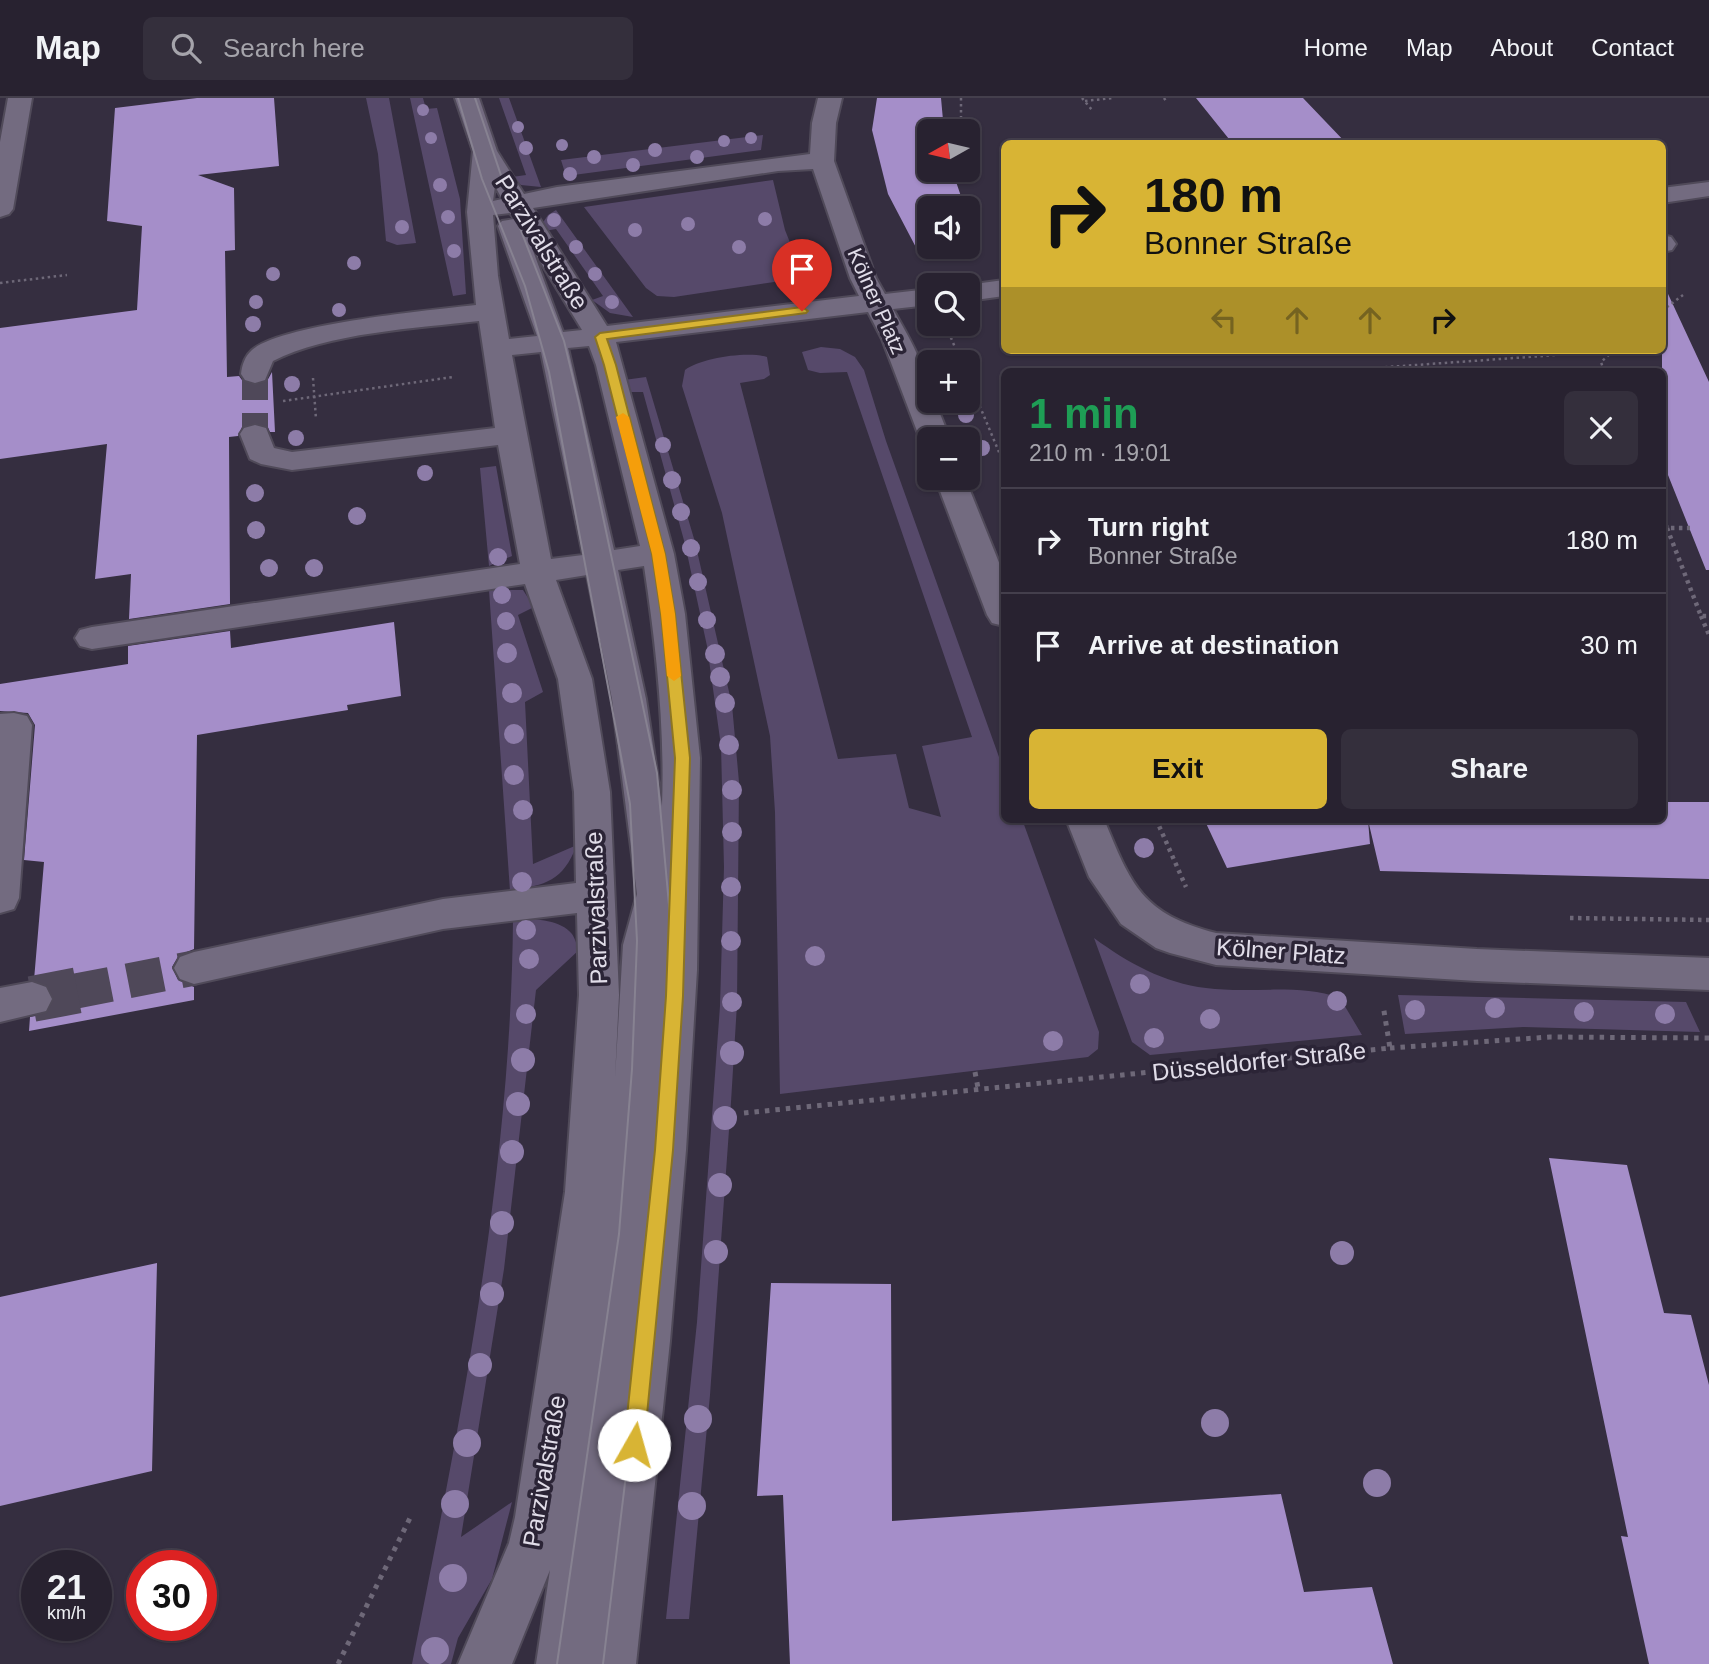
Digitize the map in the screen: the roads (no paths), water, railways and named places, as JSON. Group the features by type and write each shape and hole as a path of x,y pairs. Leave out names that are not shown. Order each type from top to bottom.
{"street":[{"path":"0,209 20,98"},
{"name":"Parzivalstraße","path":"467,98 501,207 600,337 610,365 658,554 668,614 682,758 677,970 648,1328 610,1664"},
{"path":"677,970 656,894 629,699 553,342 501,207 557,195 778,164 822,161 824,123 831,98"},
{"name":"Kölner Platz","path":"822,161 863,278 896,339 930,427"},
{"path":"1666,195 1709,189"},
{"name":"Parzivalstraße","path":"485,1664 535,1544 541,1517 586,1192 599,995 592,792 575,679 537,571 485,276 501,207"},
{"path":"980,291 1001,288"},
{"path":"497,349 917,298"},
{"path":"254,374 262,355 280,345 491,310"},
{"path":"255,434 261,453 292,461 511,435"},
{"path":"955,490 1001,607"},
{"path":"92,638 658,554"},
{"path":"0,727 14,725 0,898"},
{"name":"Kölner Platz","path":"1087,823 1108,877 1135,913 1170,937 1216,949 1477,965 1709,974"},
{"path":"563,1664 624,1229 639,1045 643,945 656,894"},
{"path":"194,968 443,914 594,896"}],"tunnel":[{"path":"255,374 255,434"},
{"path":"76,991 194,968"},
{"path":"32,999 85,989"}],"tram line":[{"path":"458,98 482,179 525,286 549,372 630,804 637,941 632,1069 619,1234 557,1664"},
{"path":"475,98 511,205 564,341 579,403 657,773 671,927 671,972 642,1343 603,1664"}]}
